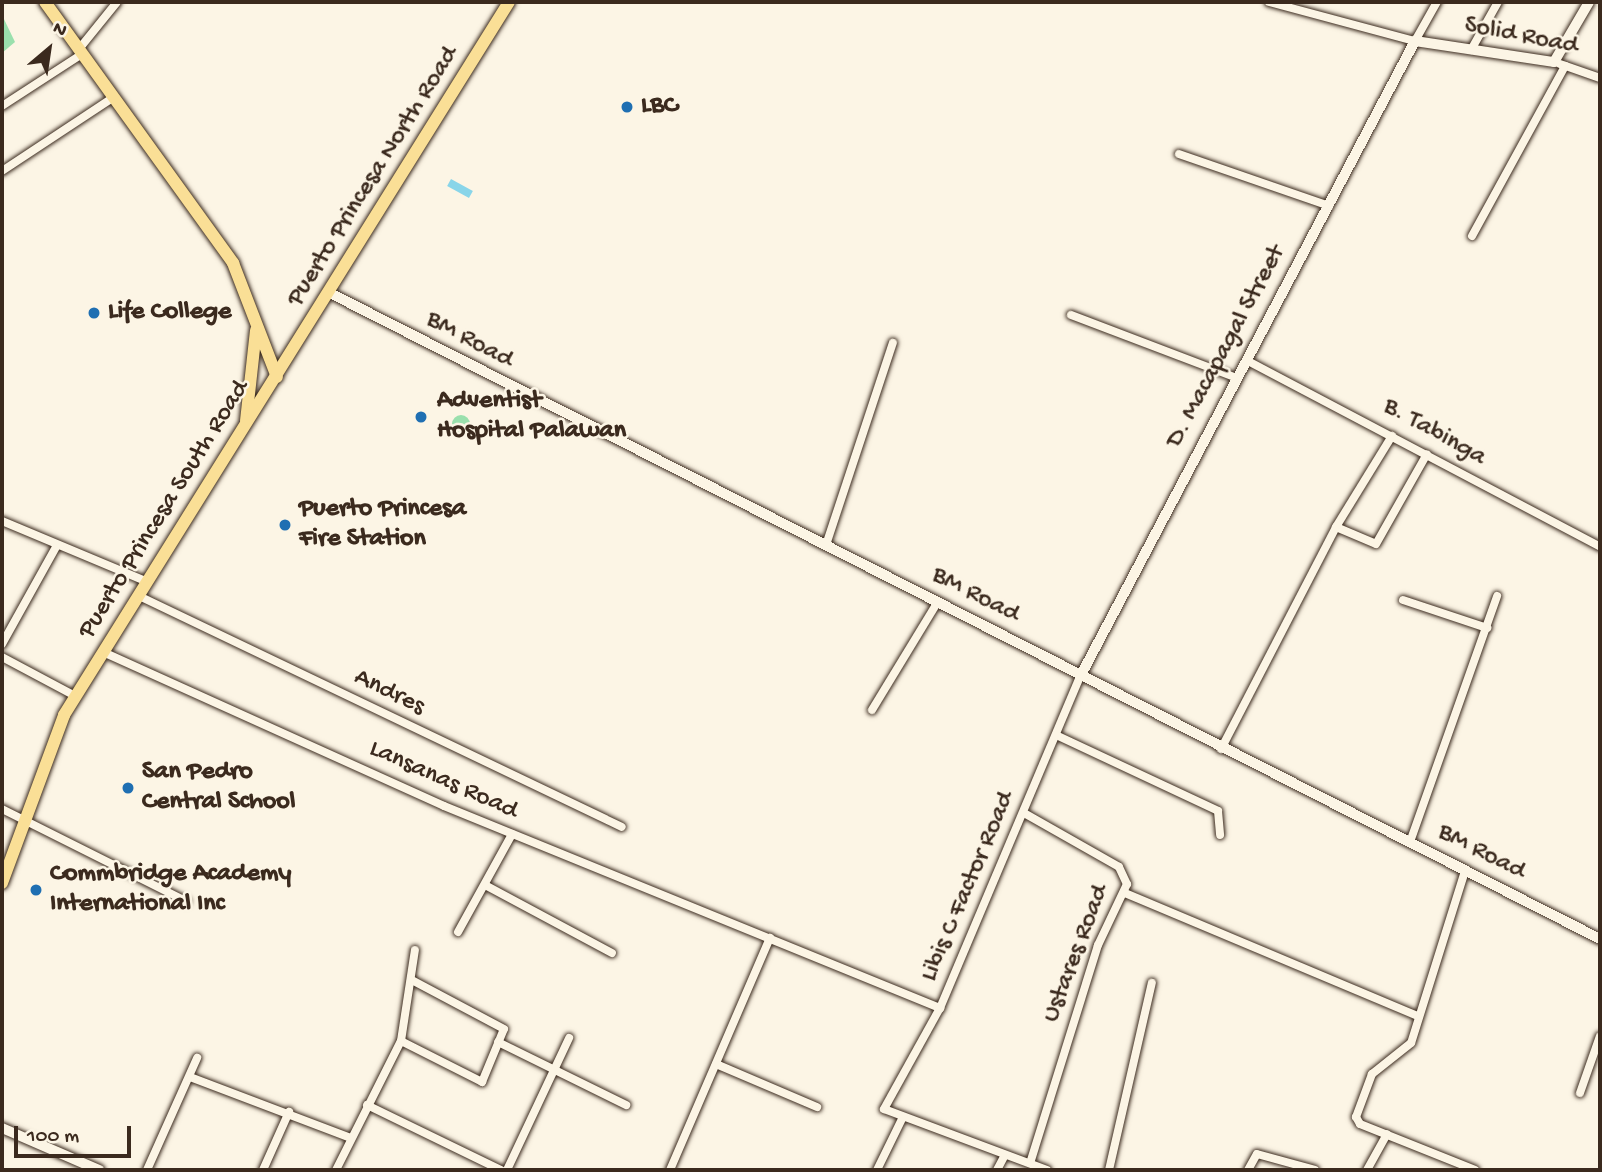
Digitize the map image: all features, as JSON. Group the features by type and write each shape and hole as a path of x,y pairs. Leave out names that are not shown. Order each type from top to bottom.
{"main road":[{"name":"Puerto Princesa South Road","path":"2,883 24,820 75,696 277,377 233,263 45,2"},
{"name":"Puerto Princesa North Road","path":"277,377 509,2"},
{"path":"246,425 256,322"}],"street":[{"path":"2,106 80,51 117,2"},
{"name":"Solid Road","path":"1269,2 1415,41 1560,64 1600,78"},
{"path":"1415,41 1437,2"},
{"path":"1471,50 1499,2"},
{"path":"1472,236 1589,2"},
{"name":"D. Macapagal Street","path":"1081,676 1415,41"},
{"path":"2,171 114,97"},
{"path":"1179,154 1329,206"},
{"name":"BM Road","path":"330,293 1221,749 1600,939"},
{"path":"1071,315 1237,378"},
{"path":"826,545 892,343"},
{"name":"B. Tabinga","path":"1246,360 1600,547"},
{"path":"1221,749 1336,527 1392,436"},
{"path":"1336,527 1376,544 1427,454"},
{"path":"2,521 148,582"},
{"path":"2,645 57,545"},
{"name":"Andres","path":"139,596 622,827"},
{"path":"1410,842 1497,596"},
{"path":"1403,600 1487,628"},
{"path":"873,710 937,603"},
{"name":"Lansanas Road","path":"103,652 512,834 940,1008"},
{"path":"2,657 75,696"},
{"name":"Libis C Factor Road","path":"902,1119 884,1110 940,1008 1081,676"},
{"path":"1056,735 1218,811 1220,835"},
{"path":"2,809 186,901"},
{"name":"Ustares Road","path":"1024,813 1124,871 1125,893 1098,945 1030,1163"},
{"path":"458,932 512,834"},
{"path":"1465,871 1408,1049 1372,1074 1356,1116 1387,1134 1475,1170"},
{"path":"485,885 612,953"},
{"path":"1125,893 1417,1016"},
{"path":"670,1170 770,938"},
{"path":"336,1170 366,1105 401,1041 415,950"},
{"path":"401,1041 480,1082 498,1042 502,1024 412,981"},
{"path":"1109,1170 1152,984"},
{"path":"1580,1093 1600,1036"},
{"path":"366,1105 501,1170 555,1070 569,1038"},
{"path":"498,1042 626,1105"},
{"path":"147,1170 197,1058"},
{"path":"716,1064 817,1107"},
{"path":"190,1077 289,1112 351,1138"},
{"path":"263,1170 289,1112"},
{"path":"877,1170 902,1119 1047,1170"},
{"path":"2,1128 99,1170"},
{"path":"1367,1170 1387,1134"},
{"path":"1248,1170 1257,1154 1315,1170"},
{"path":"997,1170 1005,1155"}],"green space":[{"path":"2,15 15,42 2,53"},
{"path":"457,415 465,415 470,424 468,431 457,433 452,428 452,420"}],"water":[{"path":"451,179 473,191 469,198 447,186"}],"place":[{"name":"LBC","path":"627,107"},
{"name":"Life College","path":"94,313"},
{"name":"Adventist Hospital Palawan","path":"421,417"},
{"name":"Puerto Princesa Fire Station","path":"285,525"},
{"name":"San Pedro Central School","path":"128,788"},
{"name":"Commbridge Academy International Inc","path":"36,890"}]}
